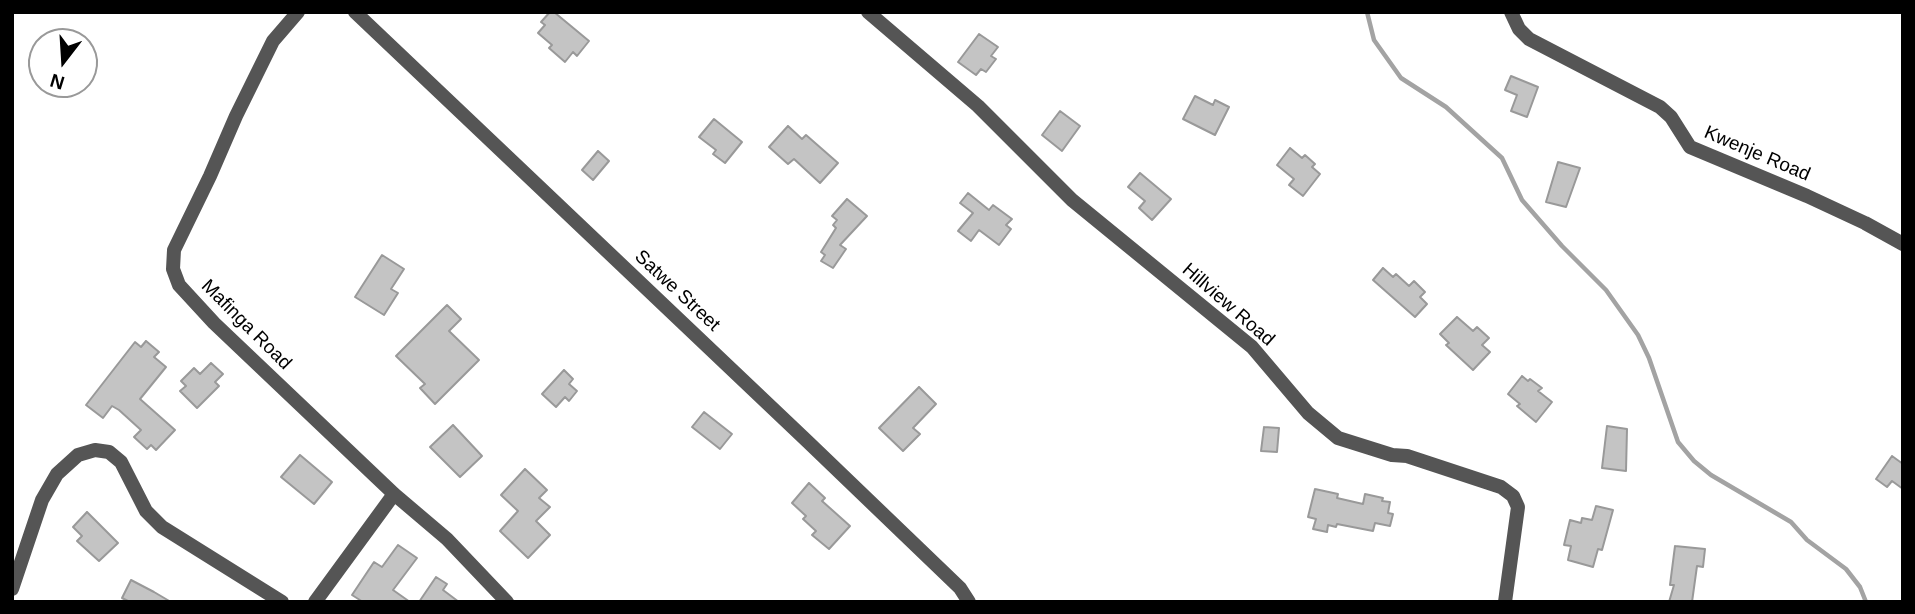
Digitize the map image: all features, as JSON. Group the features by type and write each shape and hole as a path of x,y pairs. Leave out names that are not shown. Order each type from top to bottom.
{"street":[{"name":"Mafinga Road","path":"298,12 273,41 236,116 174,250 173,269 180,285 214,323 394,494 447,539 507,602"},
{"name":"Satwe Street","path":"355,12 827,459 960,588 970,602"},
{"name":"Hillview Road","path":"868,12 978,106 1072,200 1252,347 1308,413 1338,438 1392,455 1407,456 1501,487 1513,496 1518,507 1505,602"},
{"name":"Kwenje Road","path":"1511,12 1518,29 1529,38 1660,107 1671,117 1690,147 1807,196 1903,244"},
{"path":"12,589 42,500 57,474 78,455 95,450 108,452 121,462 146,510 162,527 282,602"},
{"path":"315,602 394,494"}],"building":[{"path":"550,12 554,12 589,41 577,56 573,52 565,62 549,48 552,45 538,33 545,25 541,22"},
{"path":"979,34 998,47 991,56 996,59 986,72 981,69 976,75 958,62"},
{"path":"1511,76 1538,87 1527,117 1511,111 1517,95 1505,90"},
{"path":"1195,96 1213,105 1215,100 1229,107 1215,135 1183,119"},
{"path":"1060,111 1080,126 1062,151 1042,135"},
{"path":"714,119 742,142 725,163 713,154 716,150 699,137"},
{"path":"788,126 802,139 806,135 838,163 820,183 794,159 788,164 769,147"},
{"path":"1290,148 1302,158 1305,155 1315,164 1312,167 1320,174 1303,196 1289,185 1294,179 1277,165"},
{"path":"598,151 609,161 593,180 582,170"},
{"path":"1558,162 1580,168 1566,207 1546,202"},
{"path":"1140,173 1171,199 1152,220 1139,208 1145,201 1128,187"},
{"path":"968,193 989,210 993,205 1012,219 1006,225 1011,229 999,245 979,230 971,241 958,231 973,213 960,203"},
{"path":"847,199 867,216 840,245 846,249 833,268 821,261 825,255 821,252 836,228 833,225 837,220 832,216"},
{"path":"382,255 404,269 391,289 398,293 384,315 355,297"},
{"path":"1383,268 1393,277 1396,274 1409,286 1414,281 1425,292 1420,297 1427,304 1415,317 1373,280"},
{"path":"447,305 461,319 449,331 479,360 435,404 420,388 425,384 396,356"},
{"path":"1457,317 1473,331 1477,327 1489,338 1482,345 1490,352 1473,370 1446,345 1449,343 1440,334"},
{"path":"146,341 159,352 154,357 166,367 140,399 175,430 156,450 151,445 147,449 134,437 141,430 119,410 112,406 103,418 86,405 135,342 141,347"},
{"path":"211,363 223,374 215,382 219,386 197,408 180,391 186,386 181,381 194,368 200,374"},
{"path":"564,370 573,379 569,384 577,391 569,401 565,397 556,407 542,394"},
{"path":"1522,376 1542,388 1538,391 1552,402 1536,422 1517,406 1520,404 1508,394"},
{"path":"919,387 936,404 913,428 920,434 903,451 879,428"},
{"path":"704,412 732,434 720,449 692,427"},
{"path":"453,425 482,456 460,477 430,447"},
{"path":"1607,426 1627,429 1626,471 1602,468"},
{"path":"1264,427 1279,428 1277,452 1261,451"},
{"path":"300,455 332,482 314,504 281,477"},
{"path":"1892,456 1903,464 1903,489 1892,481 1887,487 1876,479"},
{"path":"525,469 547,490 539,498 550,507 536,521 550,535 528,558 500,531 518,511 501,495"},
{"path":"809,483 825,498 822,501 850,526 829,549 812,535 816,531 803,519 806,516 792,503"},
{"path":"1315,489 1363,504 1365,494 1383,498 1382,501 1390,502 1388,513 1393,514 1390,526 1375,523 1373,531 1337,524 1336,527 1328,525 1327,532 1313,529 1316,519 1308,517"},
{"path":"1596,506 1613,510 1602,550 1598,549 1593,567 1568,560 1571,546 1564,545 1570,520 1581,523 1582,518 1592,520"},
{"path":"87,512 118,543 99,561 77,541 82,536 73,527"},
{"path":"398,545 417,558 393,590 410,602 363,602 352,595 374,562 382,567"},
{"path":"1675,546 1705,549 1703,567 1697,566 1692,602 1669,602 1674,585 1670,585"},
{"path":"436,577 447,584 443,590 459,602 419,602"},
{"path":"131,580 171,602 130,602 122,598"}],"waterway":[{"path":"1367,12 1374,40 1401,78 1446,107 1502,158 1522,200 1562,246 1606,290 1638,335 1649,358 1678,442 1694,461 1711,475 1791,522 1807,540 1846,569 1860,587 1866,602"}]}
